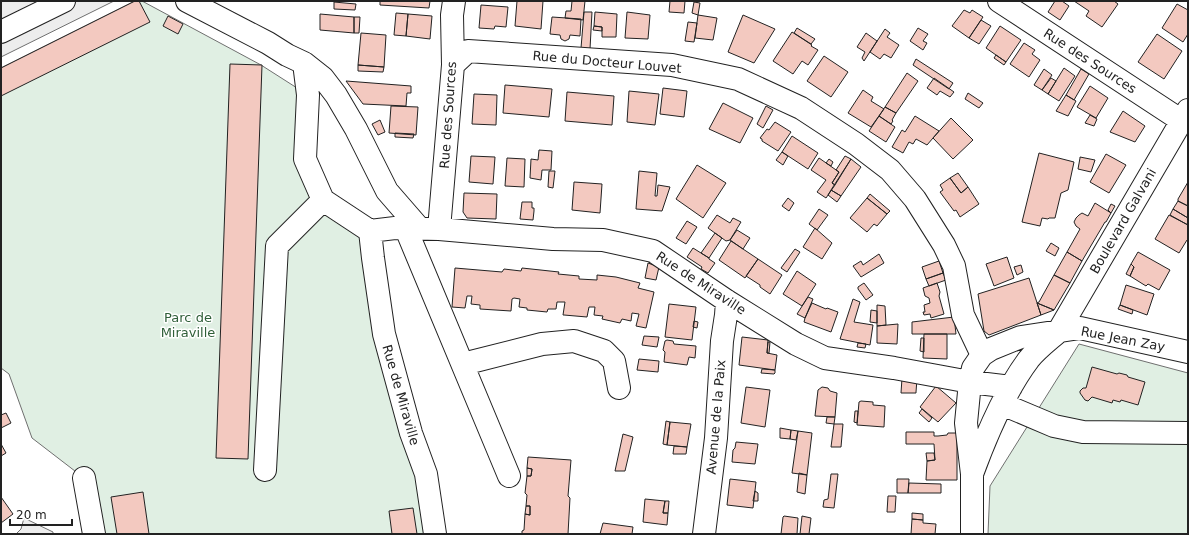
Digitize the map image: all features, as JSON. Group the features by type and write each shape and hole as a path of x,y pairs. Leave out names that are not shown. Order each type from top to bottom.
{"street":[{"path":"1,32 64,1"},
{"path":"187,1 304,63 323,78 336,95 356,129 387,191 415,229 463,364 509,476"},
{"name":"Rue des Sources","path":"415,229 453,65 452,15 454,1"},
{"name":"Rue des Sources","path":"999,1 1185,116"},
{"name":"Rue du Docteur Louvet","path":"453,65 468,51 672,65 738,79 801,108 856,144 890,170 915,199 944,245 954,266 963,315 982,355"},
{"path":"304,63 308,95 305,159 324,200 370,231"},
{"name":"Boulevard Galvani","path":"972,474 984,443 1006,396 1030,358 1058,332 1185,116"},
{"path":"265,470 277,246 324,200"},
{"name":"Rue de Miraville","path":"435,534 426,474 411,432 384,334 370,231 415,229 553,239 603,240 653,251 727,301 796,344 825,358 894,368 970,382 1006,396 1054,426 1083,432 1188,433"},
{"name":"Avenue de la Paix","path":"704,534 716,438 722,341 727,301"},
{"name":"Rue Jean Zay","path":"1058,332 1080,328 1188,352"},
{"path":"972,534 972,474 966,423 970,382 973,368 982,355 991,349 1021,337 1058,332"},
{"path":"463,364 542,344 574,341 604,351 614,361 619,388"},
{"path":"1006,343 1021,348 1030,358"},
{"path":"84,478 94,534"}],"green space":[{"name":"Parc de Miraville","path":"135,1 142,1 261,65 308,95 305,159 323,200 356,220 435,534 94,534 84,478 32,438 9,374 1,368 1,68"},
{"path":"1079,344 1188,373 1188,534 988,534 990,486"}],"shaded area":[{"path":"1,1 114,1 1,57"},
{"path":"24,518 53,532 53,534 16,534 21,529"}],"building":[{"path":"135,1 139,1 150,22 1,96 1,68"},
{"path":"380,1 430,1 429,8 380,5"},
{"path":"517,1 543,1 541,29 515,26"},
{"path":"572,1 585,1 583,20 565,18 566,11 571,11"},
{"path":"670,1 685,1 684,13 669,12"},
{"path":"1055,1 1062,1 1069,6 1060,20 1048,12"},
{"path":"1074,1 1114,1 1118,4 1102,27 1086,16 1089,11"},
{"path":"334,2 356,4 355,10 334,9"},
{"path":"694,2 700,3 698,15 692,13"},
{"path":"1177,4 1188,10 1188,34 1183,42 1162,28"},
{"path":"481,5 508,7 506,27 495,26 494,29 479,28"},
{"path":"964,10 970,13 972,10 983,17 969,38 952,26"},
{"path":"584,12 592,12 590,49 581,48"},
{"path":"595,12 617,14 616,37 602,37 602,27 594,26"},
{"path":"627,12 650,15 648,39 625,38"},
{"path":"396,13 408,14 406,36 394,35"},
{"path":"320,14 354,17 354,33 320,30"},
{"path":"408,14 432,16 430,39 406,36"},
{"path":"698,15 717,18 713,40 695,38"},
{"path":"743,15 775,29 754,63 728,52"},
{"path":"168,16 183,24 178,34 163,26"},
{"path":"354,17 360,17 359,33 354,33"},
{"path":"552,17 581,19 580,36 570,35 569,39 565,41 561,39 560,35 550,34"},
{"path":"981,20 991,26 979,44 969,38"},
{"path":"688,22 697,23 694,42 685,41"},
{"path":"594,26 602,27 602,31 593,30"},
{"path":"1000,26 1021,40 1006,62 986,48"},
{"path":"797,28 815,39 811,44 794,33"},
{"path":"918,28 928,34 923,41 927,43 923,50 910,41"},
{"path":"885,29 890,33 887,37 899,45 891,58 884,54 880,59 870,52"},
{"path":"792,32 818,50 808,65 802,61 793,74 773,61"},
{"path":"361,33 386,35 384,67 358,65"},
{"path":"866,33 877,41 864,61 862,58 865,52 857,47"},
{"path":"1157,34 1182,51 1164,79 1138,62"},
{"path":"1024,43 1035,50 1032,54 1040,60 1029,77 1010,64"},
{"path":"996,55 1006,62 1004,65 994,58"},
{"path":"824,56 848,72 831,97 807,81"},
{"path":"916,59 953,83 949,89 913,65"},
{"path":"230,64 262,65 248,459 216,458"},
{"path":"358,65 384,67 383,72 358,71"},
{"path":"1064,68 1075,76 1059,101 1048,94"},
{"path":"1044,69 1052,75 1042,90 1034,85"},
{"path":"1081,69 1089,74 1074,100 1066,95"},
{"path":"907,73 918,81 896,113 885,107"},
{"path":"934,78 954,92 950,97 940,91 937,95 927,88"},
{"path":"1051,78 1056,81 1048,94 1042,90"},
{"path":"346,81 411,86 411,93 407,93 406,106 363,104"},
{"path":"505,85 552,89 549,117 503,113"},
{"path":"1090,86 1108,98 1096,118 1077,107"},
{"path":"663,88 687,91 684,117 660,114"},
{"path":"863,90 873,97 871,101 884,109 871,127 848,113"},
{"path":"629,91 659,94 655,125 627,122"},
{"path":"567,92 614,96 612,125 565,121"},
{"path":"968,93 983,103 979,108 965,99"},
{"path":"474,94 497,95 496,125 472,124"},
{"path":"1066,95 1076,101 1068,116 1056,111"},
{"path":"723,103 753,118 740,143 709,129"},
{"path":"391,106 418,107 416,135 389,133"},
{"path":"766,106 773,110 763,128 757,124"},
{"path":"885,107 896,113 891,124 879,116"},
{"path":"1123,111 1145,126 1135,142 1110,132"},
{"path":"1090,115 1097,119 1094,126 1085,123"},
{"path":"879,116 895,127 886,142 869,131"},
{"path":"915,116 939,131 927,145 916,139 913,144 909,142 903,153 892,147 902,130 905,132"},
{"path":"951,118 973,140 953,159 933,138"},
{"path":"380,120 385,132 378,135 372,124"},
{"path":"775,122 791,132 778,151 762,141 760,138"},
{"path":"395,133 414,134 413,138 395,137"},
{"path":"792,136 818,153 808,169 782,152"},
{"path":"539,150 552,151 551,170 542,170 541,180 530,178 531,159 538,160"},
{"path":"782,152 788,156 783,165 776,160"},
{"path":"1039,153 1074,162 1068,190 1061,193 1055,218 1042,218 1040,226 1022,222"},
{"path":"1106,154 1126,165 1109,193 1090,182"},
{"path":"471,156 495,157 493,184 469,182"},
{"path":"845,156 851,159 835,185 832,183 839,172 836,170"},
{"path":"1080,157 1095,160 1091,172 1078,169"},
{"path":"507,158 525,159 524,187 505,186"},
{"path":"819,158 839,172 832,183 835,185 826,198 817,192 826,180 811,170"},
{"path":"829,159 833,162 831,166 826,163"},
{"path":"851,159 861,167 841,196 831,190"},
{"path":"697,165 726,183 703,218 676,199"},
{"path":"549,171 555,171 553,188 548,187"},
{"path":"639,171 657,173 655,196 657,196 658,185 670,187 662,211 636,209"},
{"path":"958,173 968,187 961,193 950,178"},
{"path":"950,178 961,193 968,187 979,204 960,217 956,210 954,211 940,192 943,190 940,185"},
{"path":"574,182 602,184 600,213 572,210"},
{"path":"1188,182 1188,206 1178,201 1178,199"},
{"path":"831,190 841,196 837,202 828,195"},
{"path":"464,193 497,194 496,219 467,218 463,212"},
{"path":"870,194 890,211 887,214 867,198"},
{"path":"788,198 794,203 789,211 782,206"},
{"path":"867,198 887,214 877,226 874,224 867,232 850,218"},
{"path":"1178,201 1188,206 1188,218 1173,209"},
{"path":"522,202 532,202 532,208 534,208 533,220 520,219"},
{"path":"1095,203 1111,213 1082,261 1067,252 1080,229 1074,222 1076,218 1082,213 1088,216"},
{"path":"1111,204 1115,206 1111,213 1108,210"},
{"path":"819,209 828,215 817,230 809,224"},
{"path":"1173,209 1188,218 1188,225 1170,215"},
{"path":"717,215 730,223 733,218 741,222 730,240 726,241 708,228"},
{"path":"1169,215 1188,225 1188,241 1187,240 1179,253 1155,239"},
{"path":"687,221 697,227 686,244 676,238"},
{"path":"815,228 832,243 822,259 803,247"},
{"path":"737,230 750,238 743,249 730,240"},
{"path":"715,233 722,238 709,258 701,253"},
{"path":"731,241 758,259 745,278 719,260"},
{"path":"1051,243 1059,248 1055,256 1046,251"},
{"path":"693,248 715,263 708,273 687,257"},
{"path":"795,249 800,252 787,272 781,268"},
{"path":"1067,252 1082,261 1070,283 1054,275"},
{"path":"1138,252 1170,270 1159,290 1148,284 1146,286 1130,276 1134,267 1131,264"},
{"path":"879,254 884,263 861,277 853,266 861,261 863,265"},
{"path":"1007,257 1014,278 994,286 986,264"},
{"path":"758,259 782,275 770,294 746,276"},
{"path":"939,261 943,273 926,279 922,267"},
{"path":"648,263 659,267 656,280 645,278"},
{"path":"1131,264 1134,267 1130,276 1126,274"},
{"path":"1021,265 1023,272 1017,275 1014,267"},
{"path":"455,268 502,272 504,269 521,271 522,268 559,272 558,274 579,276 579,279 597,280 597,275 616,277 640,283 638,288 654,292 646,328 636,326 639,314 632,313 631,321 622,319 620,323 602,319 603,316 594,315 595,307 589,307 587,317 563,315 565,302 557,302 556,309 548,309 547,312 527,310 527,308 519,307 520,299 514,298 512,299 511,311 480,309 480,305 471,304 472,296 467,296 465,308 452,307"},
{"path":"797,271 816,284 802,306 783,294"},
{"path":"943,273 946,280 929,286 926,279"},
{"path":"1054,275 1070,283 1054,310 1037,303"},
{"path":"1029,278 1041,315 989,335 984,331 978,294"},
{"path":"864,283 873,295 866,300 858,289 858,287"},
{"path":"937,283 944,314 931,318 930,314 924,315 923,312 925,312 924,305 930,303 929,298 925,296 923,288"},
{"path":"1126,285 1154,294 1147,315 1120,305"},
{"path":"808,297 813,299 805,318 797,314"},
{"path":"853,299 860,302 854,322 873,325 870,345 840,339"},
{"path":"812,303 838,312 831,332 804,322"},
{"path":"1037,303 1054,310 1041,315"},
{"path":"669,304 696,307 692,340 665,337"},
{"path":"877,305 885,306 886,325 877,326"},
{"path":"1120,305 1133,310 1132,314 1118,309"},
{"path":"871,310 877,311 877,323 870,322"},
{"path":"954,317 956,334 912,334 912,322"},
{"path":"694,321 698,322 697,328 693,327"},
{"path":"898,324 897,344 877,343 877,326"},
{"path":"924,334 947,334 947,359 923,358"},
{"path":"644,336 659,337 657,347 642,345"},
{"path":"742,337 768,340 767,353 777,355 775,370 739,365"},
{"path":"921,338 924,338 924,352 920,351"},
{"path":"665,341 673,341 674,344 696,346 695,358 689,357 687,365 664,362 665,352 663,350"},
{"path":"768,342 770,342 769,353 767,353"},
{"path":"858,343 866,344 865,348 857,347"},
{"path":"639,359 659,361 658,372 637,370"},
{"path":"1092,367 1117,374 1127,375 1128,377 1145,382 1138,405 1121,400 1120,402 1113,400 1112,403 1092,397 1088,401 1085,400 1080,391 1083,388 1086,388"},
{"path":"762,369 775,370 775,373 761,373"},
{"path":"902,378 917,379 916,393 901,393"},
{"path":"936,386 956,403 938,422 920,407"},
{"path":"746,387 770,390 765,427 741,423"},
{"path":"822,387 828,388 830,391 837,393 835,417 815,416 818,390"},
{"path":"859,402 873,402 873,405 885,406 884,427 857,425"},
{"path":"922,409 932,418 929,422 919,413"},
{"path":"855,411 858,411 857,423 854,422"},
{"path":"6,413 11,423 1,428 1,415"},
{"path":"827,417 835,417 834,424 826,423"},
{"path":"666,421 670,422 667,445 663,444"},
{"path":"670,422 691,424 687,447 667,445"},
{"path":"834,424 843,424 841,447 831,447"},
{"path":"780,428 791,430 790,439 780,438"},
{"path":"791,430 798,431 796,440 790,439"},
{"path":"798,431 812,433 807,475 792,473"},
{"path":"906,432 934,432 934,436 957,433 957,480 926,480 927,461 935,460 934,444 906,444"},
{"path":"623,434 633,437 625,471 615,471"},
{"path":"736,442 758,444 755,464 732,462 733,450"},
{"path":"1,444 6,453 1,456"},
{"path":"674,446 687,447 686,454 673,454"},
{"path":"926,453 934,453 935,460 927,461"},
{"path":"528,457 571,460 568,496 570,498 568,534 522,534 522,531 524,530 525,514 530,515 530,506 526,506 527,495 525,493 527,476 531,476 532,469 527,468"},
{"path":"527,468 532,469 531,476 527,476"},
{"path":"799,473 807,475 805,494 797,492"},
{"path":"831,474 838,474 834,508 823,507 824,500 828,499"},
{"path":"730,479 756,482 753,508 727,505"},
{"path":"897,479 909,479 908,493 897,493"},
{"path":"909,483 941,484 941,493 908,493"},
{"path":"755,491 758,493 758,501 753,501"},
{"path":"143,492 149,534 117,534 111,497"},
{"path":"888,496 896,496 895,512 887,512"},
{"path":"1,497 13,514 1,523"},
{"path":"645,499 665,501 663,513 668,513 667,525 643,522"},
{"path":"665,501 669,501 668,513 663,513"},
{"path":"526,506 530,506 530,515 525,514"},
{"path":"413,508 417,534 392,534 389,511"},
{"path":"912,513 923,514 923,520 912,519"},
{"path":"784,516 798,518 797,534 781,534"},
{"path":"802,516 811,518 809,534 800,534"},
{"path":"912,519 923,520 923,523 936,524 935,534 911,534"},
{"path":"603,523 633,527 632,534 600,534"}]}
